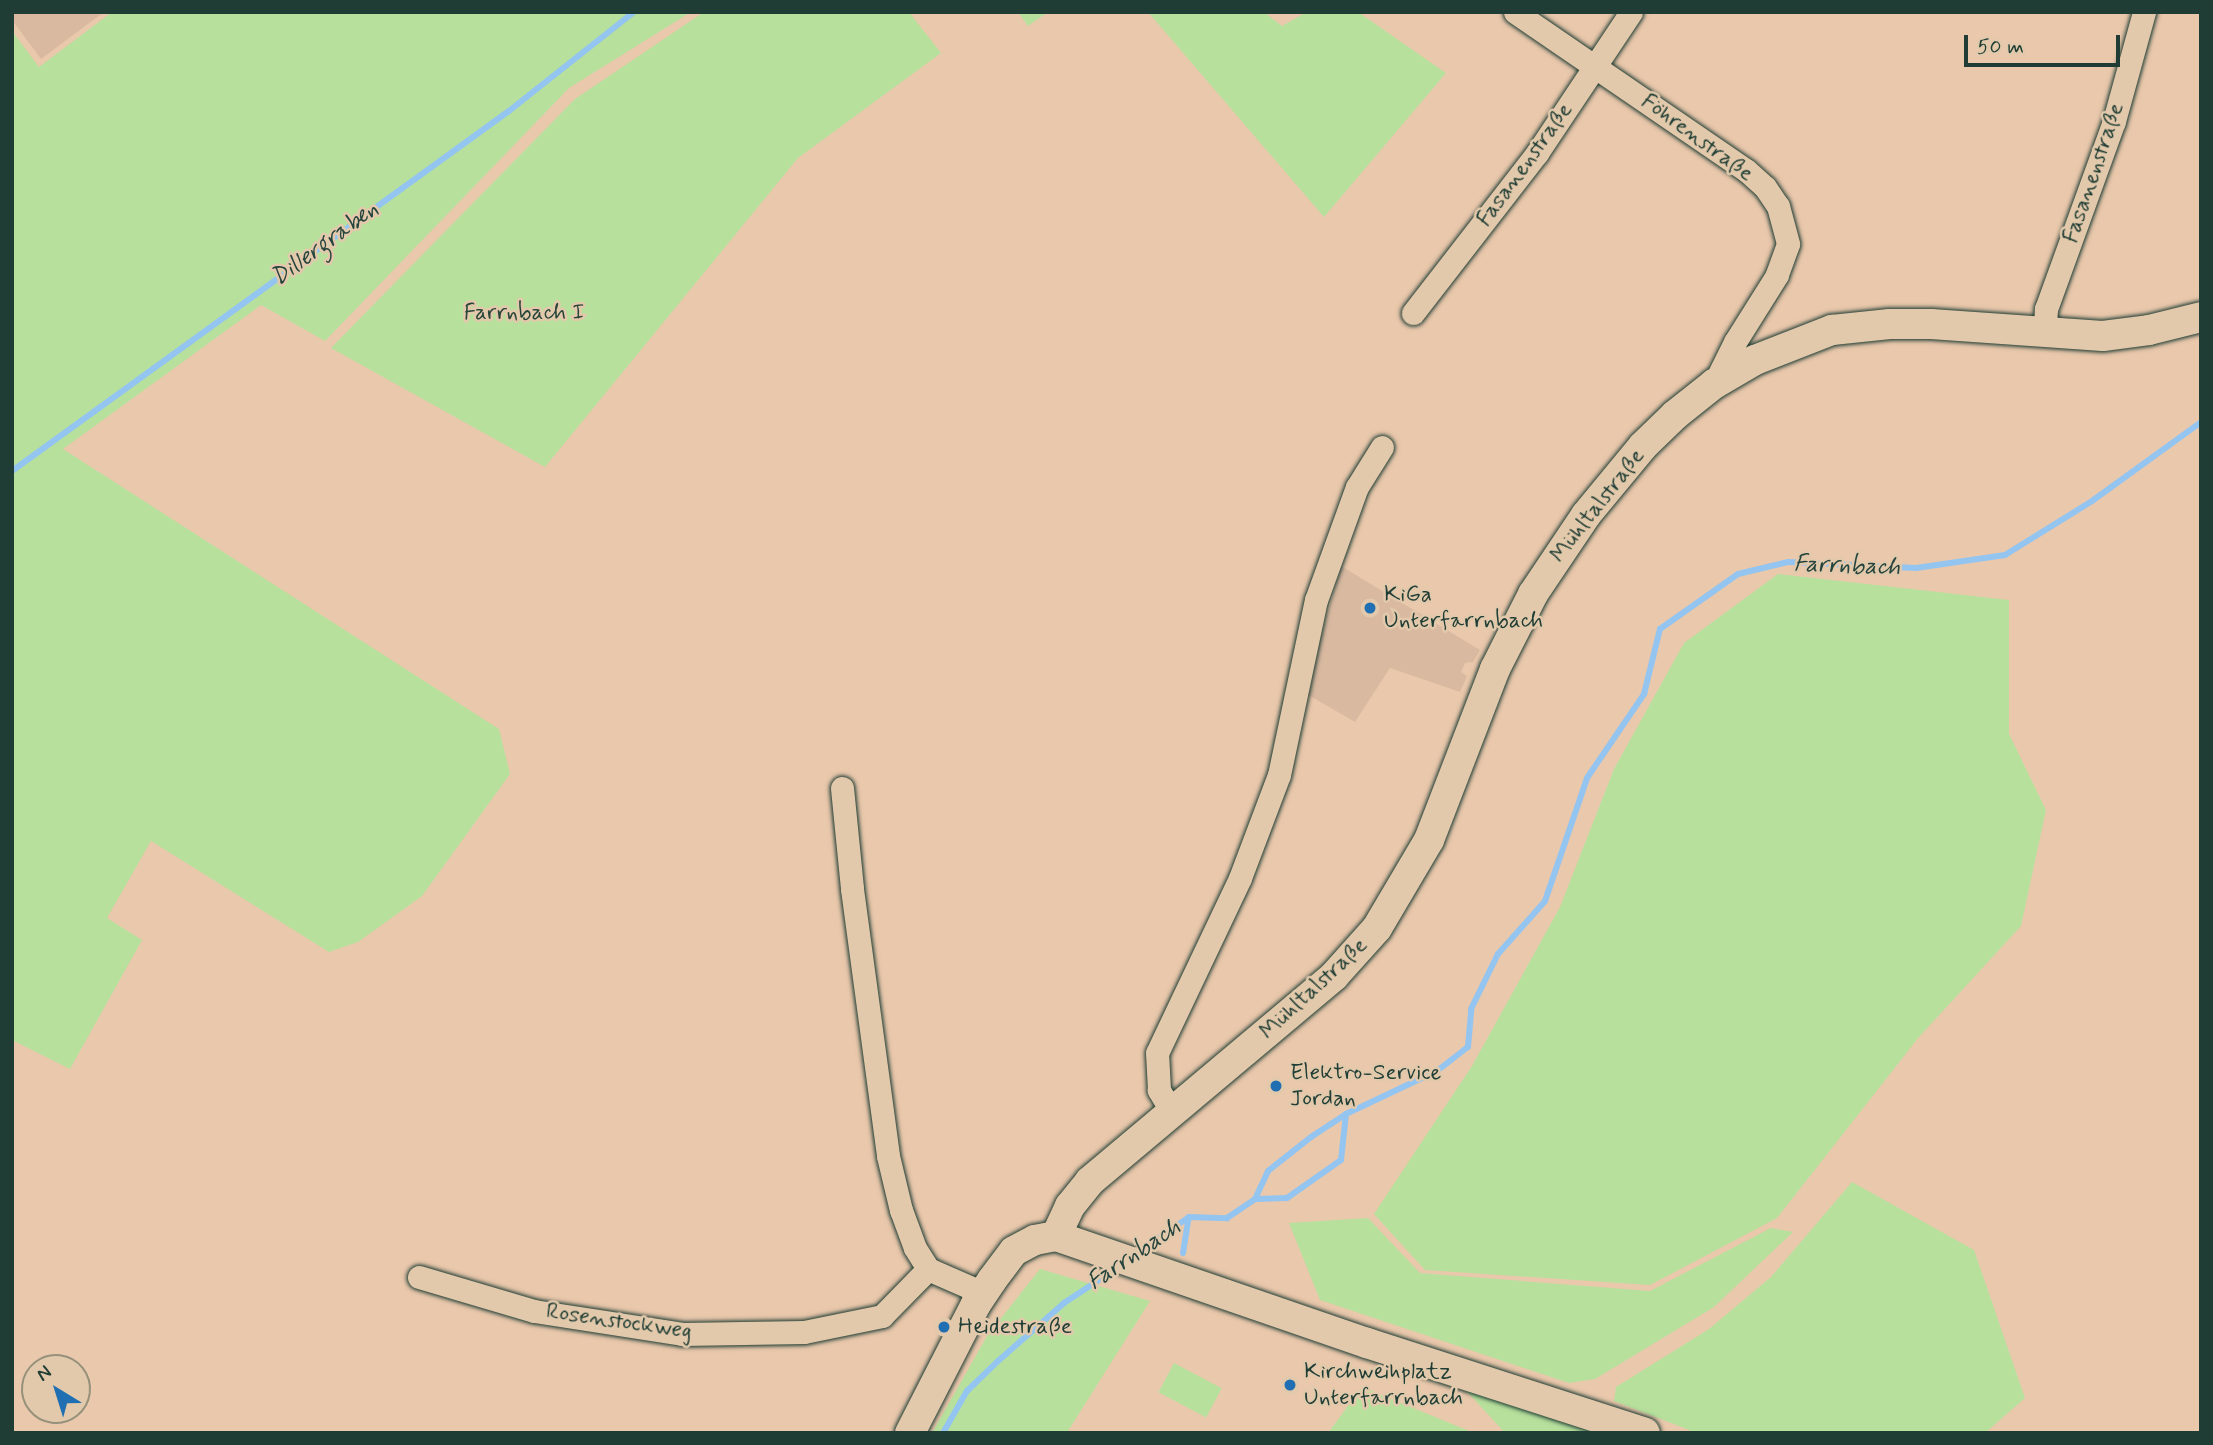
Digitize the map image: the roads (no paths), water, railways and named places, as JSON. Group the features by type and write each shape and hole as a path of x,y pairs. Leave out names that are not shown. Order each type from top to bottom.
{"street":[{"name":"Föhrenstraße","path":"1515,12 1746,170 1765,187 1784,221 1788,244 1777,275 1735,342 1714,384"},
{"name":"Fasanenstraße","path":"1412,313 1537,153 1631,12"},
{"name":"Fasanenstraße","path":"2045,333 2046,309 2113,121 2144,12"},
{"name":"Mühltalstraße","path":"1056,1236 1070,1206 1090,1181 1334,976 1377,928 1429,840 1501,657 1558,554 1586,515 1643,446 1675,415 1714,384 1778,349 1832,330 1890,324 1931,324 2103,336 2150,330 2201,317"},
{"path":"1172,1112 1158,1090 1157,1053 1240,878 1279,775 1316,600 1357,487 1382,447"},
{"path":"842,788 852,889 888,1156 901,1210 915,1248 928,1269 983,1293"},
{"path":"910,1433 983,1293 1014,1251 1035,1240 1056,1236 1367,1343 1645,1433"},
{"name":"Rosenstockweg","path":"419,1277 534,1311 682,1334 804,1332 882,1317 928,1269"}],"waterway":[{"name":"Dillergraben","path":"12,471 509,111 634,12"},
{"name":"Farrnbach","path":"1137,1253 1189,1217 1227,1218 1255,1199 1268,1171 1311,1137 1346,1114 1437,1071 1468,1047 1471,1009 1498,954 1545,901 1587,778 1644,694 1660,629 1738,574 1788,562 1916,568 2005,555 2092,501 2201,422"},
{"name":"Farrnbach","path":"1255,1199 1287,1198 1341,1160 1346,1114"},
{"path":"1183,1253 1189,1217"},
{"name":"Farrnbach","path":"943,1433 967,1391 998,1361 1064,1303 1117,1268"}],"place":[{"name":"KiGa Unterfarrnbach","path":"1370,608"},
{"name":"Elektro-Service Jordan","path":"1276,1086"},
{"name":"Heidestraße","path":"944,1327"},
{"name":"Kirchweihplatz Unterfarrnbach","path":"1290,1385"}],"park label":[{"name":"Farrnbach I","path":"524,313"}]}
